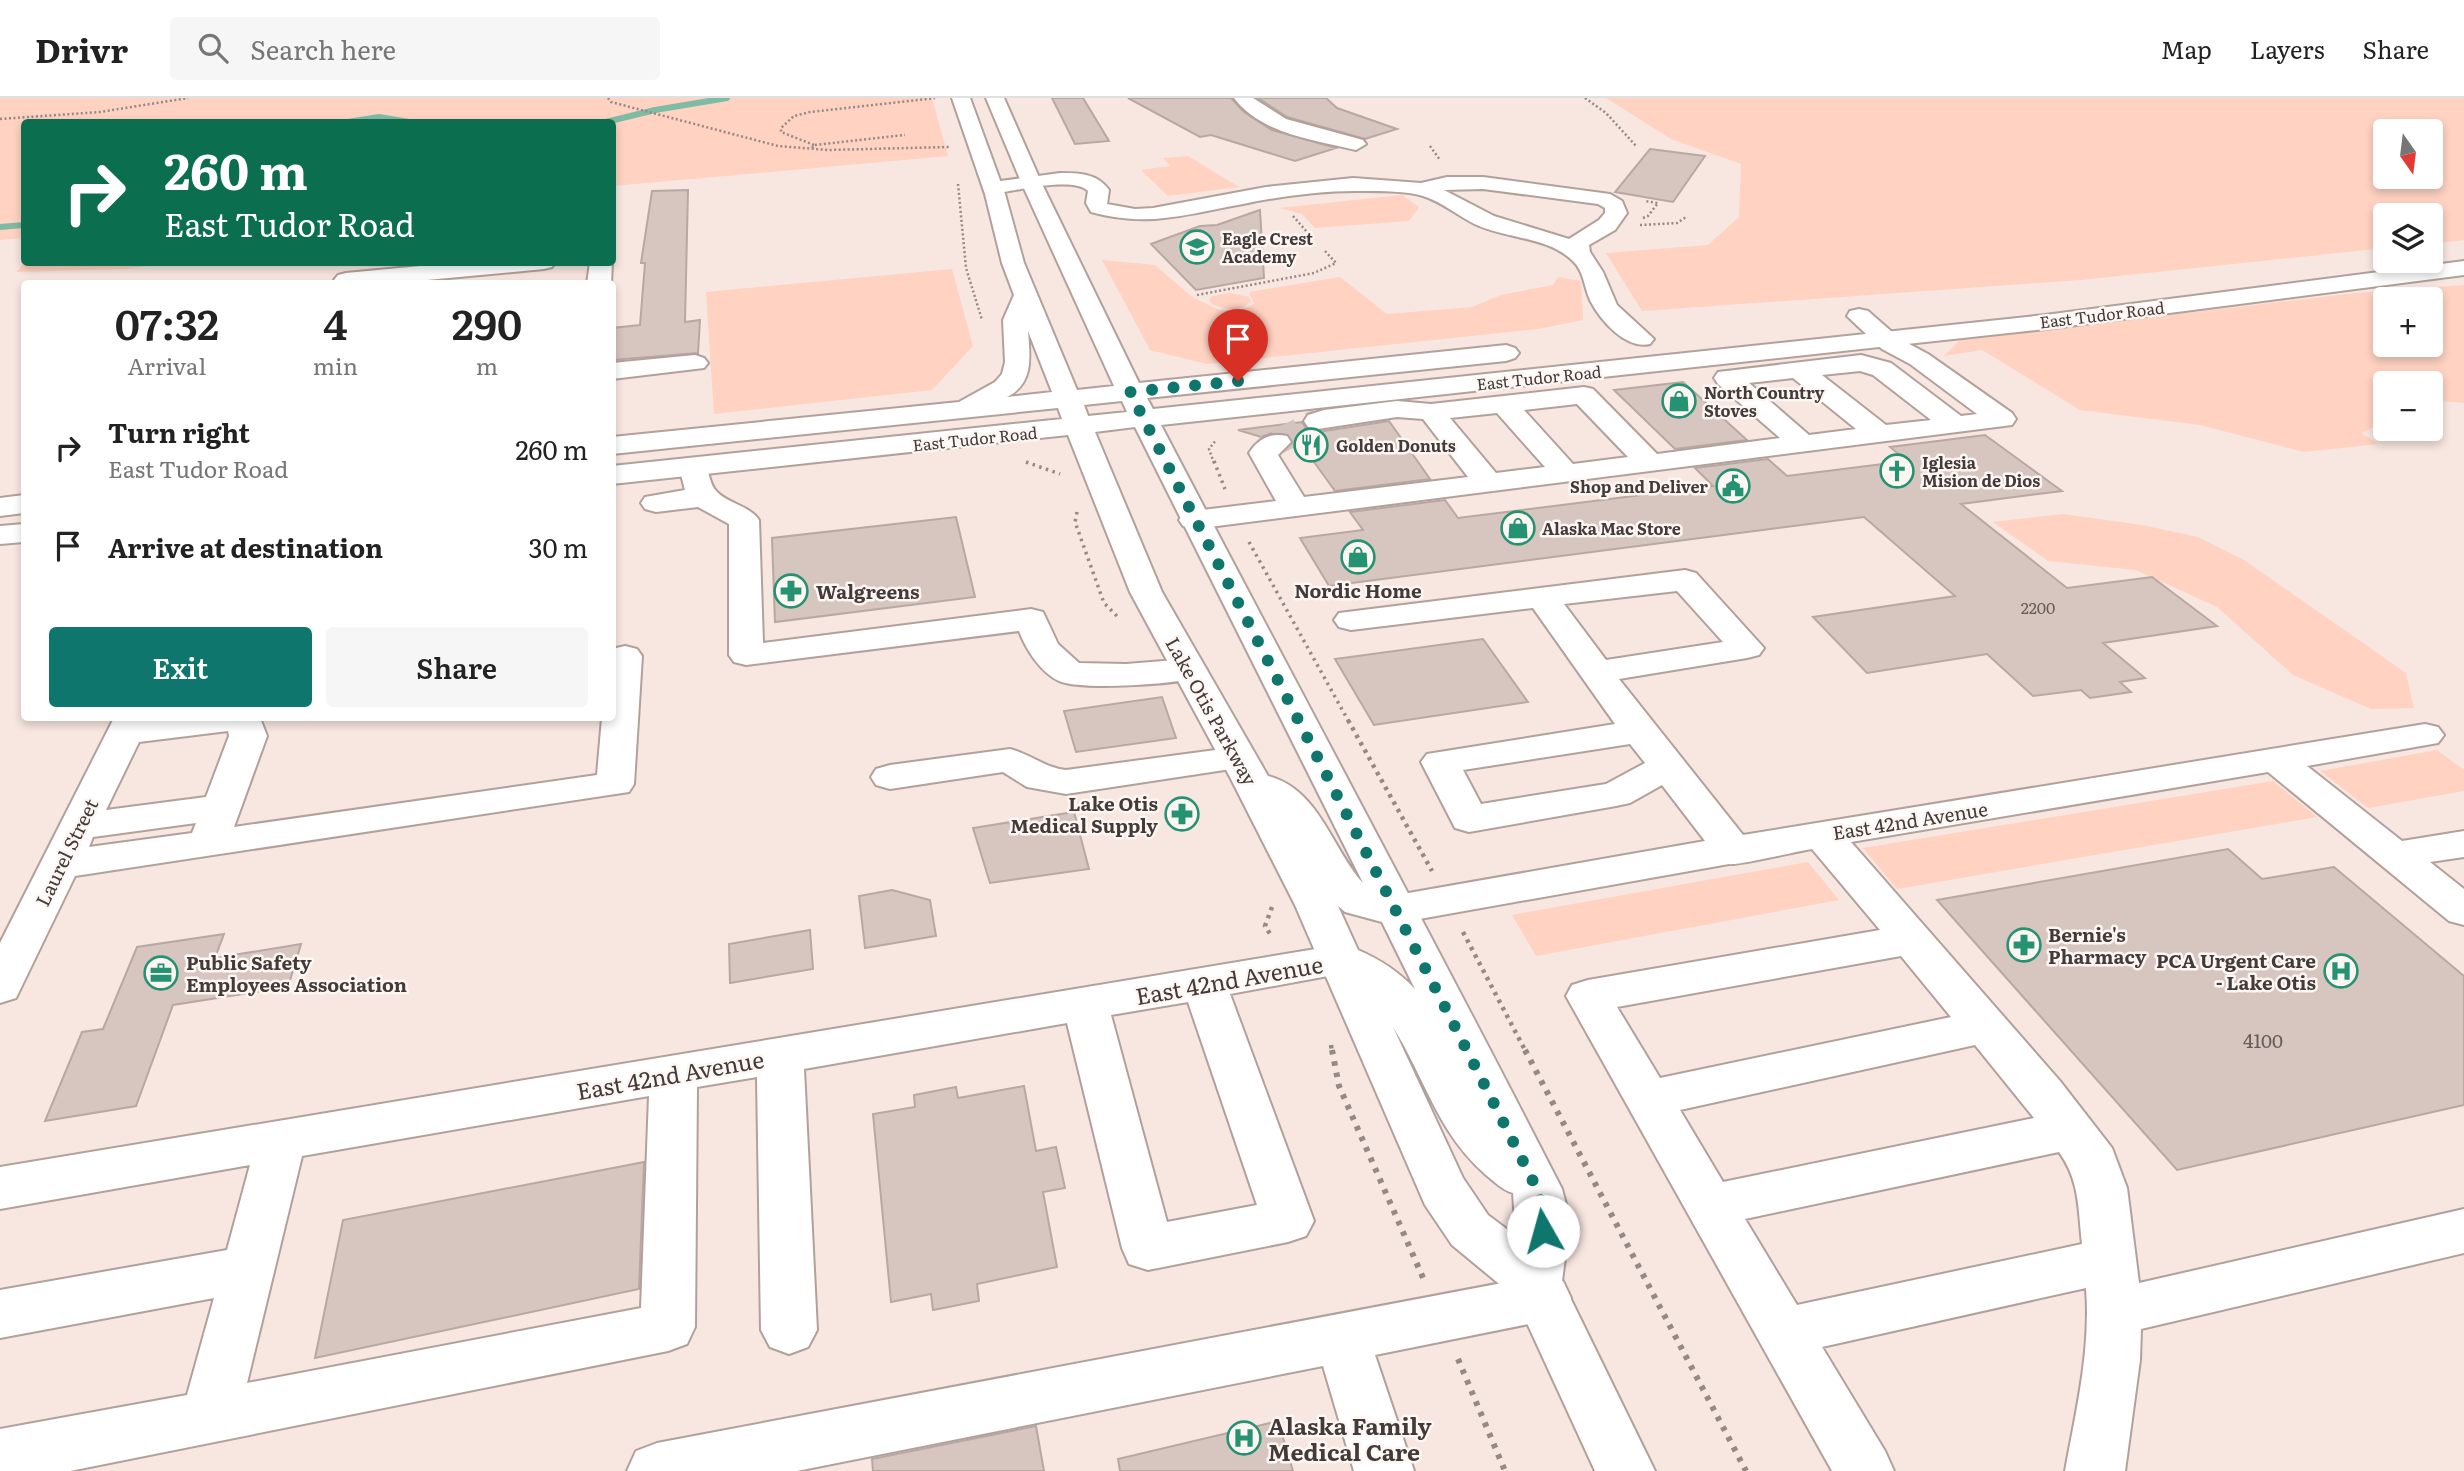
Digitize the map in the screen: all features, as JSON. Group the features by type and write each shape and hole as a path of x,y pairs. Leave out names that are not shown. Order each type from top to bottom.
{"main road":[{"name":"Lake Otis Parkway","path":"961,98 993,188 1013,263 1079,426 1072,464 1244,768 1316,905 1452,1206 1480,1240 1539,1289 1625,1471"},
{"path":"657,1471 788,1458 1342,1338 1539,1289 1544,1219 1537,1189 1397,909 1186,505 1112,355 995,98"},
{"path":"1243,98 1249,105 1286,126 1356,144"},
{"path":"993,188 1064,180 1093,181 1098,186 1098,208 1122,216 1167,214 1220,201 1307,187 1370,185 1420,189 1441,196 1504,233 1557,241 1579,254 1595,274 1603,303 1641,339"},
{"path":"1420,189 1447,183 1483,183 1603,198 1615,205 1616,213 1607,225 1578,242 1579,254"},
{"path":"2443,254 2464,251"},
{"path":"2220,277 2373,261"},
{"path":"348,275 484,266"},
{"name":"East Tudor Road","path":"616,475 1934,334 2464,268"},
{"path":"956,410 996,392 1015,376 1018,362 1015,320 1026,294"},
{"path":"1832,319 1891,313"},
{"path":"1186,505 1295,507 2002,419 1919,359 1885,339 1859,316"},
{"path":"1919,359 1920,349 1934,334"},
{"name":"East Tudor Road","path":"1600,343 1668,336"},
{"name":"East Tudor Road","path":"616,446 1531,350"},
{"path":"1112,355 1129,364 1162,372 1283,377"},
{"path":"616,371 695,363"},
{"path":"1802,443 1727,378 1861,363 1882,369 1954,424"},
{"path":"1799,370 1879,433"},
{"path":"1318,421 1397,409 1431,412 1584,395 1650,463"},
{"path":"1504,404 1565,473"},
{"path":"1186,505 1188,444 1202,425 1228,410"},
{"path":"1431,412 1488,483"},
{"path":"1277,442 1263,453 1295,507"},
{"path":"754,461 876,461 1007,450 1072,464"},
{"path":"693,467 695,483 703,497 744,520 746,655 1031,619 1043,648 1070,673 1126,674 1189,670"},
{"path":"656,503 703,497"},
{"path":"0,507 21,504"},
{"path":"0,535 21,533"},
{"path":"1351,620 1685,580 1747,648 1598,671"},
{"path":"1542,597 1639,731 1735,852"},
{"path":"60,865 615,784 625,656"},
{"path":"128,725 204,721"},
{"path":"208,843 248,736 243,721"},
{"name":"Laurel Street","path":"0,987 128,725"},
{"path":"1639,731 1440,762 1469,819 1616,794 1668,766"},
{"name":"East 42nd Avenue","path":"1397,909 1735,852 1822,834 2425,735"},
{"path":"2274,759 2464,911"},
{"path":"890,777 1010,760 1041,779 1066,782 1244,768 1305,824 1332,875 1345,891 1374,907 1397,909"},
{"path":"78,827 221,807"},
{"path":"1822,834 1986,1026 2094,1162 2102,1188 2115,1312 2112,1360 2095,1471"},
{"path":"2395,855 2464,844"},
{"path":"1864,1471 1588,996 1912,939"},
{"path":"1340,960 1368,973 1405,1008 1418,1026 1453,1101 1467,1124 1487,1146 1537,1189"},
{"name":"East 42nd Avenue","path":"0,1188 1340,960"},
{"path":"1085,1003 1148,1248 1288,1221 1204,984"},
{"path":"1648,1099 1986,1026"},
{"path":"780,1055 789,1330"},
{"path":"0,1458 668,1326 673,1073"},
{"path":"1710,1206 2071,1130"},
{"path":"210,1416 281,1141"},
{"path":"2115,1312 2464,1231"},
{"path":"1783,1332 2109,1260"},
{"path":"0,1314 248,1269"},
{"path":"1342,1338 1384,1471"}],"path":[{"path":"0,119 100,112 188,98"},
{"path":"608,98 611,102 778,146 951,147"},
{"path":"905,135 813,147 804,139 781,132 781,128 794,116 810,112 935,98"},
{"path":"1585,98 1606,113 1637,147"},
{"path":"957,172 966,268 985,327"},
{"path":"1633,200 1658,203 1648,216 1636,220 1639,225 1681,222 1686,217"},
{"path":"1667,224 1671,230"},
{"path":"1197,295 1314,272 1336,263 1325,251"}],"shaded area":[{"path":"0,98 932,98 948,156 616,186 616,119 21,119 21,238 0,240"},
{"path":"1606,98 2464,98 2464,240 2443,243 2443,203 2373,203 2373,249 2081,280 1642,311 1606,253 1708,245 1739,217 1741,164 1671,139"},
{"path":"1188,156 1239,187 1168,196 1141,170 1170,166 1163,158"},
{"path":"1402,195 1419,207 1409,221 1315,228 1302,214 1280,208"},
{"path":"1102,260 1155,265 1192,297 1219,310 1241,311 1254,304 1249,292 1340,277 1387,314 1472,307 1501,295 1553,285 1558,277 1581,281 1583,320 1538,329 1207,364 1150,350"},
{"path":"21,266 146,266 126,269 16,272"},
{"path":"952,269 973,346 932,390 714,414 706,292"},
{"path":"2464,285 2464,403 2443,401 2443,371 2373,371 2373,428 2361,433 2378,444 2304,452 2200,425 2080,410 1982,350 1944,356 1960,340 2373,292 2373,357 2443,357 2443,287 2437,287"},
{"path":"1230,293 1249,297 1251,301 1242,307 1227,309 1212,304 1209,300 1212,296"},
{"path":"2063,514 2142,525 2198,537 2244,560 2406,673 2414,708 2371,709 2293,675 2217,607 2136,570 2048,561 1993,522"},
{"path":"2437,750 2464,770 2464,791 2368,808 2320,771"},
{"path":"2273,781 2317,817 1897,889 1863,848"},
{"path":"1808,862 1839,900 1536,956 1512,915"}],"building":[{"path":"1052,98 1083,98 1109,141 1075,144"},
{"path":"1128,98 1231,98 1244,112 1272,130 1336,148 1295,161 1211,135 1200,137"},
{"path":"1258,98 1326,98 1337,108 1397,129 1365,139 1287,117"},
{"path":"1650,149 1705,156 1673,202 1615,192"},
{"path":"688,190 685,322 700,320 698,353 616,360 616,328 640,325 645,263 641,263 652,191"},
{"name":"Eagle Crest Academy","path":"1260,210 1264,278 1196,290 1151,244 1200,226 1217,225"},
{"path":"1683,382 1747,440 1675,449 1614,390"},
{"path":"1389,421 1430,479 1335,491 1306,451 1291,446 1294,442 1287,433 1275,432 1261,437 1238,430 1302,422 1307,430 1318,432"},
{"path":"1985,435 2062,491 1961,504 2067,588 2152,577 2217,626 2103,643 2145,678 2120,682 2131,692 2090,698 2081,690 2033,696 1987,654 1867,673 1813,617 1955,596 1864,517 1329,586 1300,538 1363,530 1350,512 1445,500 1458,518 1713,486 1695,468 1768,459 1787,476 1907,461 1890,447"},
{"name":"Walgreens","path":"956,517 975,597 775,622 772,538"},
{"path":"1483,639 1528,702 1374,725 1335,659"},
{"path":"1162,697 1176,738 1076,752 1064,711"},
{"path":"1074,812 1089,869 990,883 973,828"},
{"path":"2228,849 2262,879 2334,867 2464,976 2464,1105 2177,1170 1937,900"},
{"path":"892,890 930,900 936,936 865,948 859,896"},
{"path":"810,930 813,969 730,983 729,944"},
{"path":"224,934 215,958 301,944 288,987 173,1005 136,1106 45,1121 82,1032 103,1029 137,947"},
{"path":"1024,1086 1036,1151 1056,1147 1065,1188 1043,1192 1057,1267 977,1284 979,1301 933,1310 931,1294 891,1302 873,1114 915,1107 914,1095 956,1087 958,1098"},
{"path":"644,1162 639,1289 315,1358 343,1220"},
{"name":"Alaska Family Medical Care","path":"1278,1421 1293,1471 1120,1471 1118,1459"},
{"path":"1036,1426 1044,1471 873,1471 872,1459"}],"waterway":[{"path":"616,120 727,98"},
{"path":"367,119 391,119"},
{"path":"0,227 21,225"}],"tunnel":[{"path":"1277,442 1318,421"}],"place":[{"name":"Eagle Crest Academy","path":"1197,247"},
{"name":"North Country Stoves","path":"1679,401"},
{"name":"Golden Donuts","path":"1311,445"},
{"name":"Iglesia Mision de Dios","path":"1897,471"},
{"name":"Shop and Deliver","path":"1733,486"},
{"name":"Alaska Mac Store","path":"1518,528"},
{"name":"Nordic Home","path":"1358,557"},
{"name":"Walgreens","path":"791,591"},
{"name":"Lake Otis Medical Supply","path":"1182,814"},
{"name":"Bernie's Pharmacy","path":"2024,945"},
{"name":"PCA Urgent Care - Lake Otis","path":"2341,971"},
{"name":"Public Safety Employees Association","path":"161,973"},
{"name":"Alaska Family Medical Care","path":"1244,1438"}],"route":[{"path":"1238,381 1130,392 1265,658 1397,909 1537,1189 1543,1208 1543,1231"}]}
